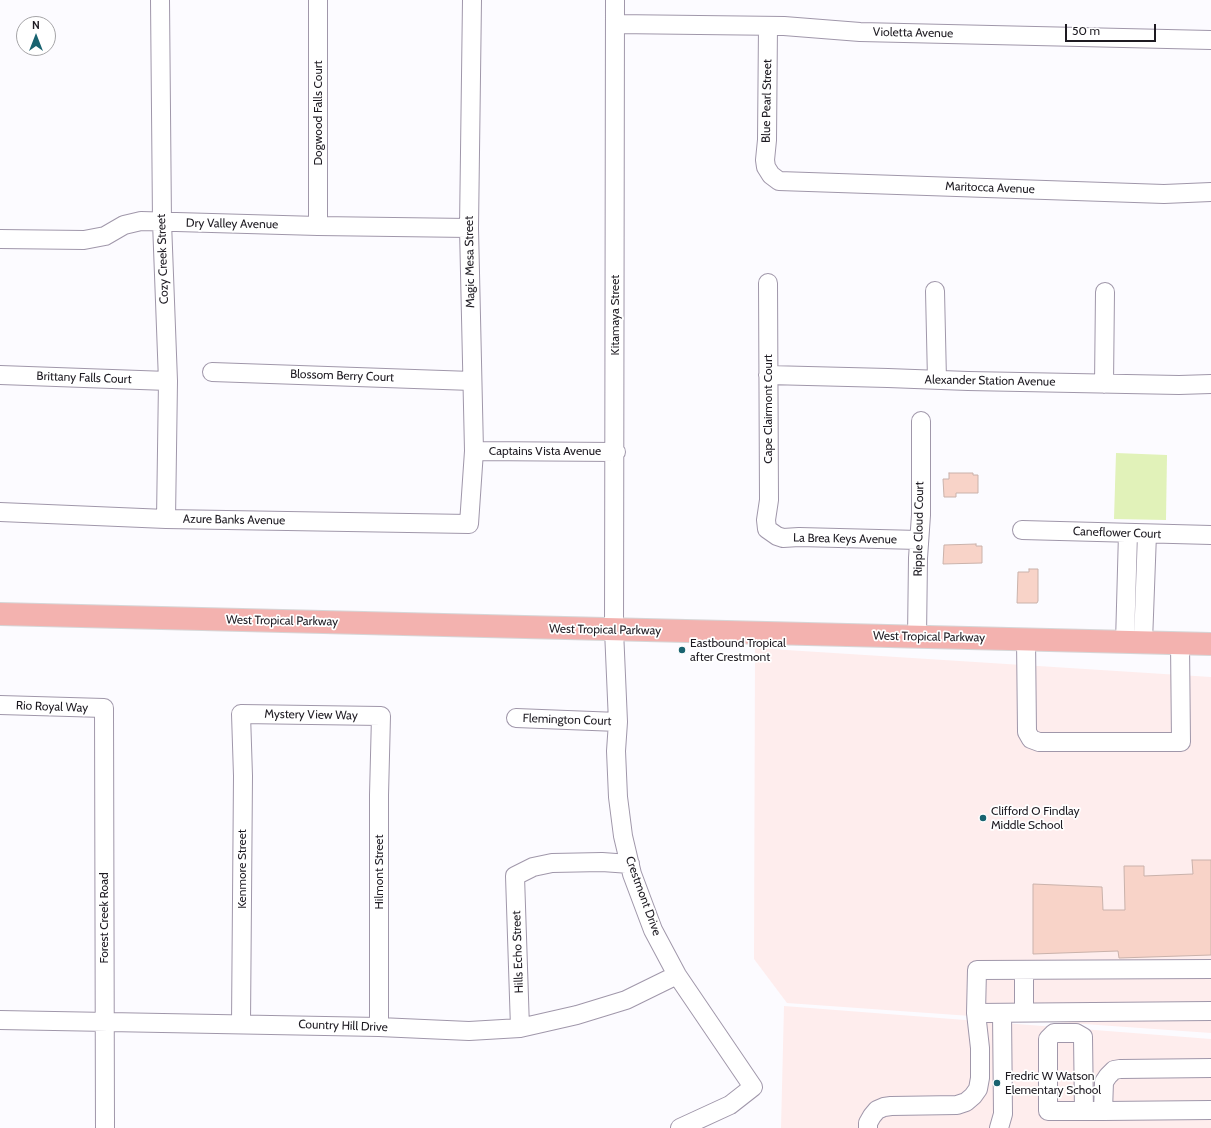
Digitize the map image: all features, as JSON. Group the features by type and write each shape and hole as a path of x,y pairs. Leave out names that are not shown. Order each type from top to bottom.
{"main road":[{"name":"West Tropical Parkway","path":"0,614 1211,644"}],"street":[{"name":"Cozy Creek Street","path":"160,0 162,222 168,381 166,519"},
{"name":"Dogwood Falls Court","path":"318,0 318,226"},
{"name":"Magic Mesa Street","path":"469,524 474,450 469,228 472,0"},
{"name":"Kitamaya Street","path":"614,630 616,452 615,0"},
{"name":"Violetta Avenue","path":"615,24 768,26 860,32 1211,40"},
{"name":"Blue Pearl Street","path":"768,26 767,140 765,160 766,167 771,174"},
{"name":"Maritocca Avenue","path":"771,174 780,181 785,182 868,183 1164,194 1211,192"},
{"name":"Dry Valley Avenue","path":"0,239 84,240 105,236 124,225 141,221 318,226 469,228"},
{"name":"Cape Clairmont Court","path":"768,283 768,500 766,520 767,529 772,532"},
{"path":"935,291 937,380"},
{"path":"1104,384 1105,292"},
{"name":"Blossom Berry Court","path":"212,372 472,381"},
{"name":"Brittany Falls Court","path":"0,375 168,381"},
{"name":"Alexander Station Avenue","path":"768,375 1104,384 1211,384"},
{"name":"Ripple Cloud Court","path":"917,637 921,515 921,421"},
{"name":"Captains Vista Avenue","path":"474,450 616,452"},
{"name":"Azure Banks Avenue","path":"0,512 166,519 469,524"},
{"name":"Caneflower Court","path":"1022,530 1211,535"},
{"name":"La Brea Keys Avenue","path":"772,532 783,538 799,537 920,540"},
{"path":"1128,533 1134,642"},
{"path":"1134,642 1147,534"},
{"name":"Crestmont Drive","path":"614,630 618,722 616,751 618,797 623,836 632,874 653,930 676,975 753,1087 730,1106 680,1128"},
{"path":"1026,639 1027,732 1031,739 1039,742 1181,742 1180,643"},
{"name":"Rio Royal Way","path":"0,705 104,708"},
{"name":"Forest Creek Road","path":"104,708 104,1022 106,1128"},
{"name":"Mystery View Way","path":"241,714 381,716"},
{"name":"Kenmore Street","path":"241,714 243,776 241,1023"},
{"name":"Hilmont Street","path":"379,1027 379,795 381,716"},
{"name":"Flemington Court","path":"516,718 618,722"},
{"name":"Hills Echo Street","path":"520,1028 515,876 533,867 552,863 602,862 630,864"},
{"path":"868,1128 868,1123 872,1116 877,1110 884,1107 957,1105 966,1102 973,1096 978,1088 980,1078 980,1048 976,1013 977,970 1211,969"},
{"path":"1024,970 1024,1012"},
{"name":"Country Hill Drive","path":"0,1020 241,1023 469,1031 520,1028 577,1016 626,1000 676,975"},
{"path":"976,1013 1211,1011"},
{"path":"1000,1128 1003,1114 1002,1013"},
{"path":"1103,1111 1104,1082 1114,1070 1120,1068 1211,1068"},
{"path":"1084,1111 1211,1110"}],"shaded area":[{"name":"Clifford O Findlay Middle School","path":"755,648 1211,677 1211,1033 787,1003 754,959"},
{"name":"Fredric W Watson Elementary School","path":"784,1006 1211,1039 1211,1128 781,1128"}],"green space":[{"path":"1116,453 1167,455 1166,520 1114,519"}],"building":[{"path":"949,473 973,473 973,475 978,475 978,493 956,493 956,497 944,497 943,479 949,479"},
{"path":"976,544 976,546 982,546 982,563 943,564 944,545"},
{"path":"1029,569 1038,569 1038,601 1037,603 1017,603 1018,572 1029,572"},
{"path":"1192,860 1211,860 1211,955 1119,958 1118,951 1033,954 1033,884 1102,887 1103,910 1125,910 1124,866 1144,866 1144,876 1193,874"}],"place":[{"name":"Eastbound Tropical after Crestmont","path":"682,650"},
{"name":"Clifford O Findlay Middle School","path":"983,818"},
{"name":"Fredric W Watson Elementary School","path":"997,1083"}]}
